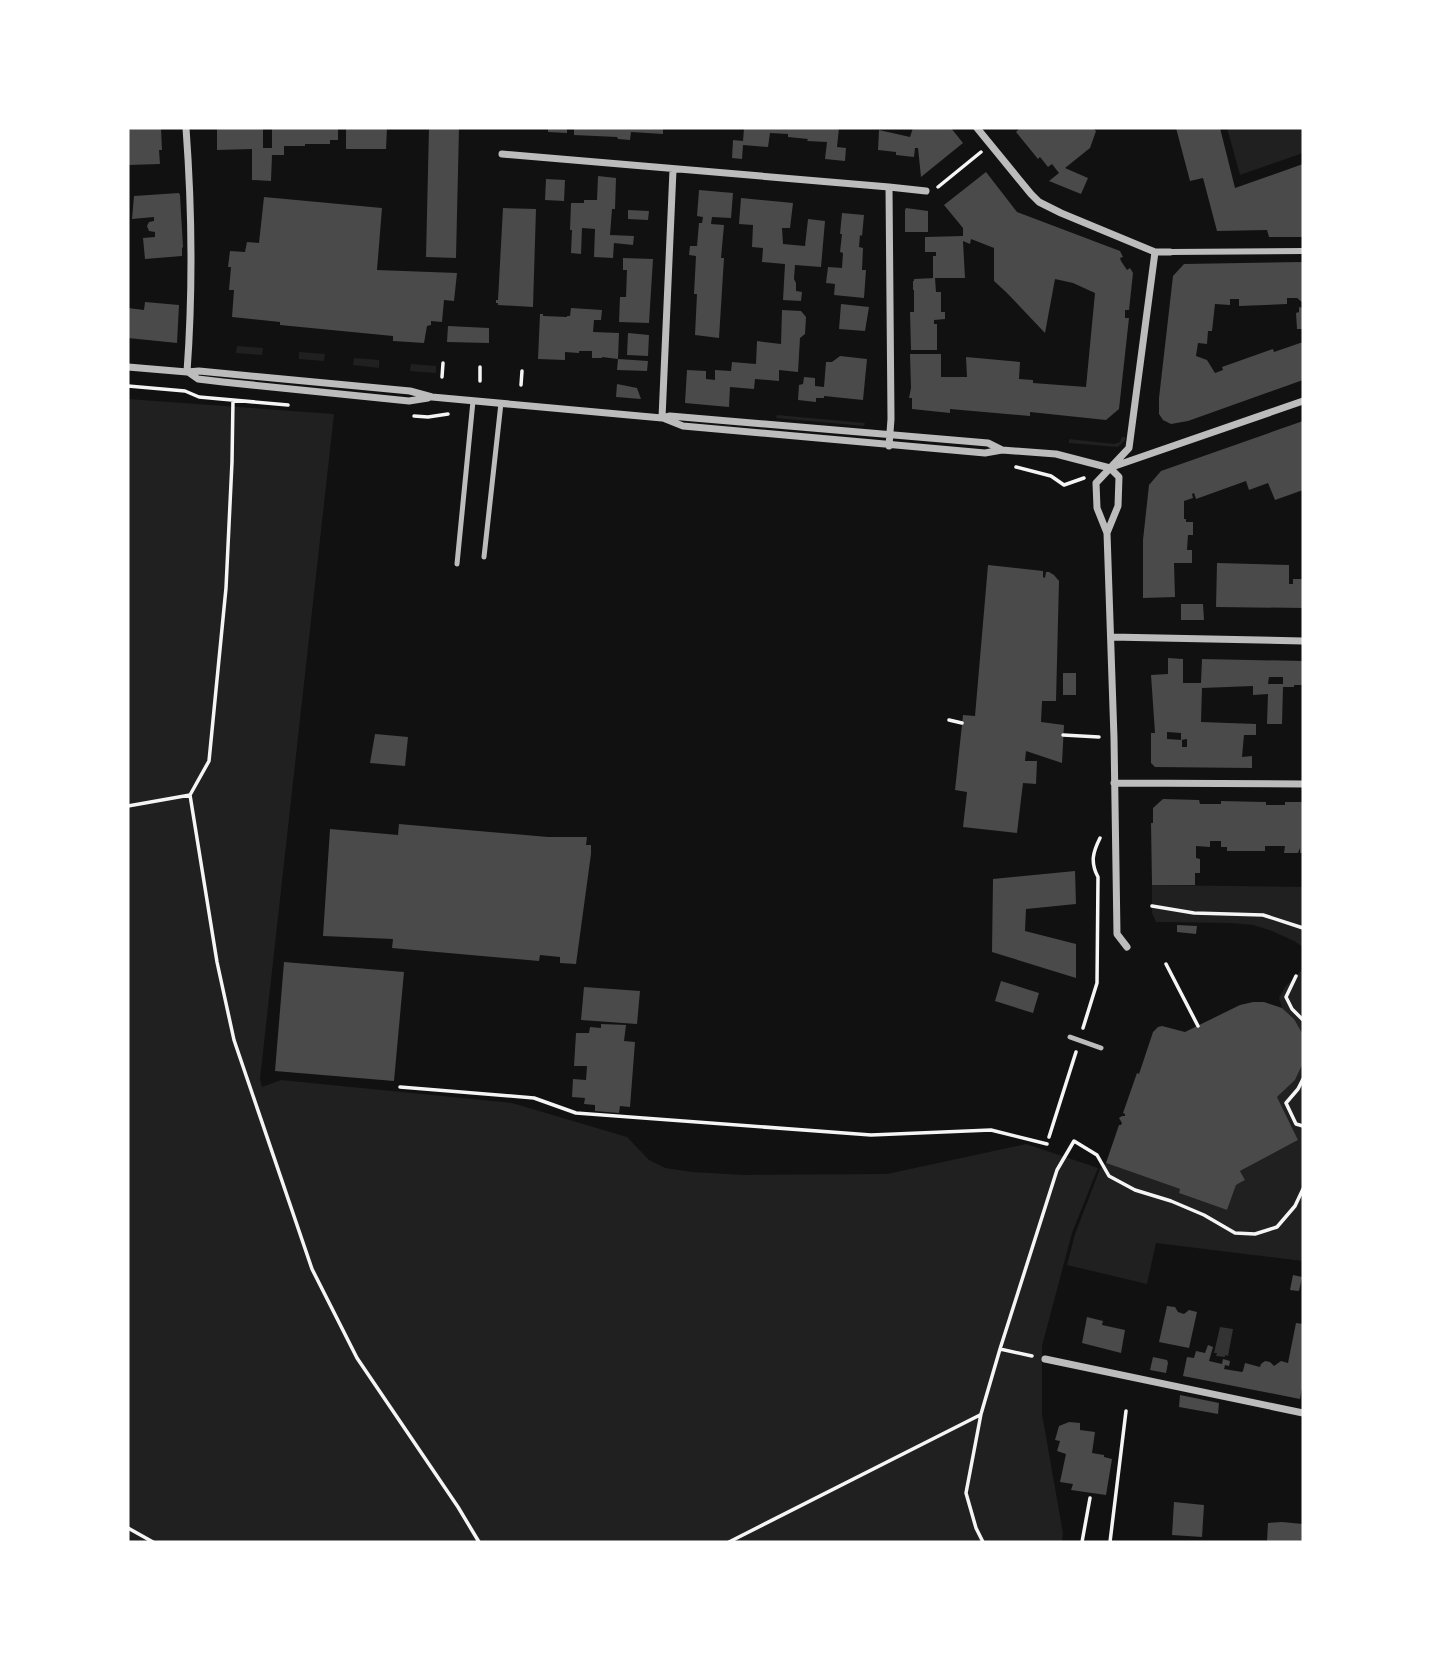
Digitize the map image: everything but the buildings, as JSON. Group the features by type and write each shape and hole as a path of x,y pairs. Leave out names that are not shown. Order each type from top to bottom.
{"street":[{"path":"186,128 192,276 187,372"},
{"path":"977,128 1039,202 1154,252 1303,251"},
{"path":"502,154 929,191"},
{"path":"662,418 673,170"},
{"path":"888,187 891,419 889,446"},
{"path":"1127,947 1116,934 1116,814 1107,533 1097,508 1096,483 1129,448 1154,252"},
{"path":"128,367 410,391 432,397 662,418 683,426 889,446 985,453 1002,450 1056,454 1110,468 1119,477 1118,506 1107,533"},
{"path":"1110,468 1303,401"},
{"path":"662,418 670,416 988,443 1002,450"},
{"path":"1111,637 1303,640"},
{"path":"1114,783 1303,784"},
{"path":"1045,1359 1303,1413"}],"lane":[{"path":"457,564 473,401"},
{"path":"484,557 501,403"},
{"path":"1070,1037 1101,1048"}],"path":[{"path":"929,191 986,149"},
{"path":"442,377 443,363"},
{"path":"480,367 480,381"},
{"path":"521,385 522,371"},
{"path":"128,386 185,391 199,397 233,400 226,587 209,761 190,795 217,962 234,1040 312,1269 357,1358 479,1542"},
{"path":"949,720 962,723"},
{"path":"1063,735 1114,738"},
{"path":"128,806 190,795"},
{"path":"1049,1137 1097,983 1098,877 1093,865 1093,851"},
{"path":"1153,906 1194,913 1263,915 1303,928"},
{"path":"1167,964 1198,1026"},
{"path":"1296,976 1286,997 1292,1009 1303,1020"},
{"path":"1303,1079 1286,1103 1296,1124 1303,1126"},
{"path":"401,1087 534,1098 576,1113 871,1135 991,1129 1047,1144"},
{"path":"983,1542 966,1493 981,1414 1057,1170 1074,1141 1097,1155 1109,1176 1135,1190 1204,1215 1234,1233 1255,1234 1277,1227 1295,1206 1303,1189"},
{"path":"1000,1349 1045,1359"},
{"path":"1110,1542 1126,1411"},
{"path":"729,1542 981,1414"},
{"path":"1082,1542 1090,1498"},
{"path":"128,1528 153,1542"}],"shaded area":[{"path":"1227,128 1303,128 1303,153 1240,175"},
{"path":"237,346 263,348 262,355 236,353"},
{"path":"299,352 325,354 324,361 299,359"},
{"path":"354,358 379,360 379,368 353,365"},
{"path":"411,364 436,366 436,373 410,371"},
{"path":"128,399 334,414 260,1079 262,1087 281,1080 512,1103 627,1137 649,1160 665,1168 692,1172 744,1175 887,1174 1026,1144 1098,1168 1072,1233 1042,1346 1042,1414 1063,1533 1062,1542 128,1542"},
{"path":"777,415 865,423 864,426 776,418"},
{"path":"1122,437 1125,437 1125,440 1118,447 1069,443 1069,439 1114,444 1120,442"},
{"path":"1152,885 1303,887 1303,947 1272,931 1253,925 1156,922 1152,913"},
{"path":"1303,969 1303,1038 1294,1019 1282,1008 1279,998 1285,987"},
{"path":"1303,1063 1303,1261 1156,1243 1147,1284 1067,1265 1075,1234 1100,1169 1106,1163 1180,1189 1179,1193 1227,1210 1236,1185 1245,1180 1240,1171 1298,1140 1277,1097 1295,1080"},
{"path":"1220,1327 1233,1329 1228,1356 1225,1357 1216,1356 1217,1353 1214,1353"}]}
